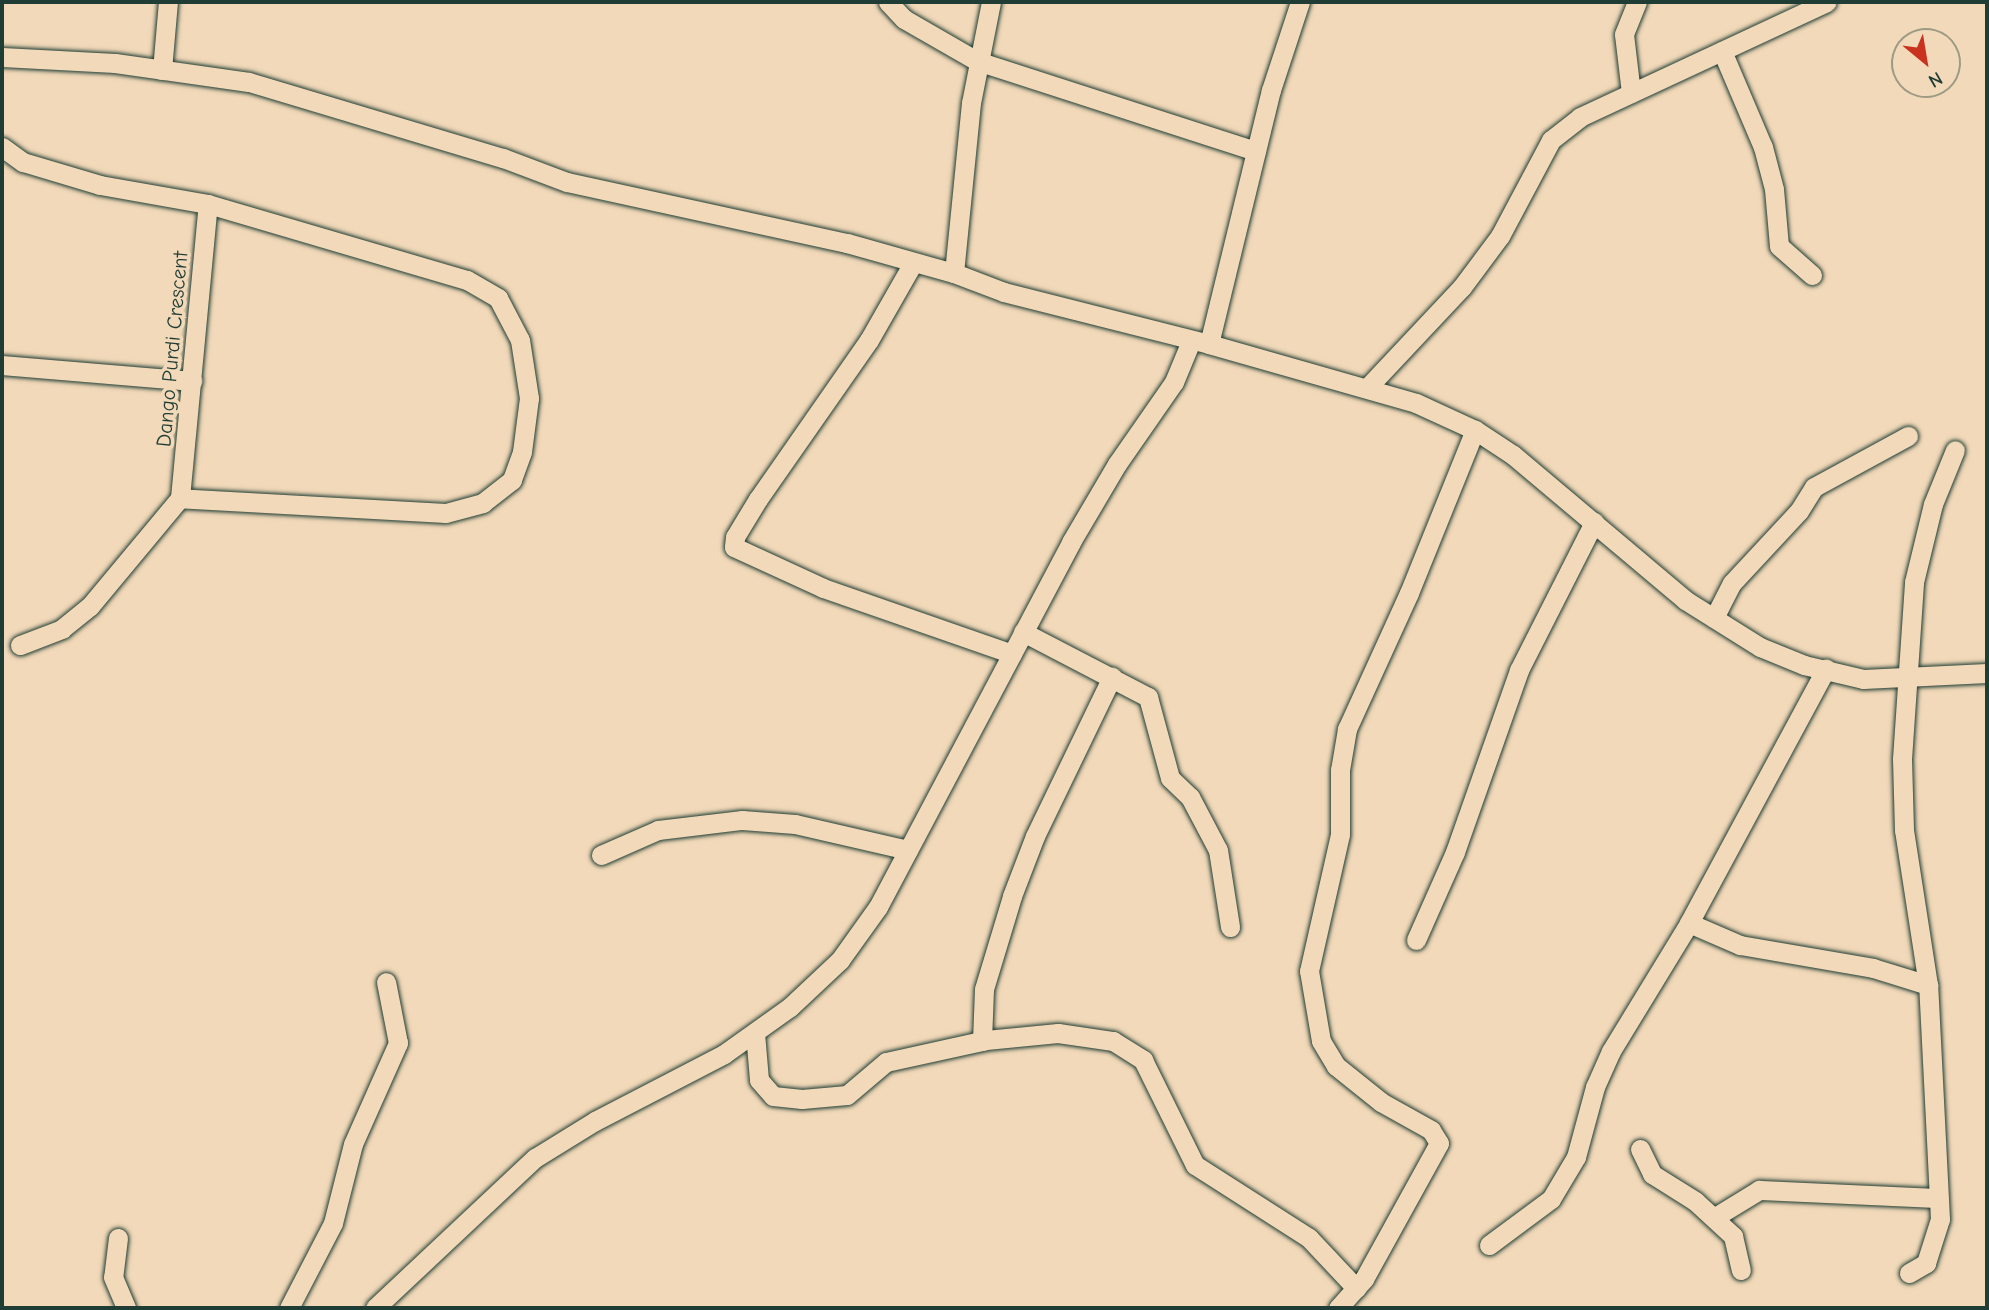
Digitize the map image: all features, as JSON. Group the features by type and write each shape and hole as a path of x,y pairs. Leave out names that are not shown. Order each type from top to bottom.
{"street":[{"path":"162,70 168,2"},
{"path":"888,2 904,19 977,61 1256,151"},
{"path":"954,273 977,61 991,2"},
{"path":"375,1308 535,1158 755,1033 820,982 841,960 878,907 1023,632 1117,464 1200,342 1300,2"},
{"path":"1631,93 1624,34 1637,2"},
{"path":"1367,388 1462,287 1500,236 1551,141 1580,117 1827,2"},
{"path":"1722,51 1763,147 1774,189 1779,246 1812,275"},
{"path":"2,57 162,70 249,82 503,158 567,183 847,243 954,273 1004,292 1200,342 1416,403 1475,430 1594,522 1685,600 1760,647 1863,679 1910,680 1987,673"},
{"path":"2,147 23,162 100,185 208,204 467,280 498,298 520,340 527,369 527,423 512,480 483,503 445,513 180,498 90,606 62,629 20,645"},
{"name":"Dango Purdi Crescent","path":"180,498 208,204"},
{"path":"913,263 869,340 758,499 735,537 734,547 823,589 1012,654"},
{"path":"2,365 192,381"},
{"path":"1338,1308 1356,1288 1439,1143 1423,1124 1381,1101 1336,1066 1321,1041 1309,971 1340,834 1340,770 1347,729 1409,593 1475,430"},
{"path":"1714,618 1732,583 1799,512 1814,487 1908,436"},
{"path":"1909,1273 1926,1263 1936,1242 1938,1198 1928,985 1904,830 1902,758 1910,680 1910,613 1918,557 1955,450"},
{"path":"1416,940 1455,852 1520,670 1594,522"},
{"path":"1023,632 1148,697 1154,709 1170,778 1190,797 1218,850 1230,927"},
{"path":"1489,1245 1551,1199 1576,1157 1595,1087 1611,1051 1689,923 1826,669"},
{"path":"982,1041 984,989 1012,896 1034,836 1112,677"},
{"path":"601,855 658,830 742,820 795,824 908,849"},
{"path":"1689,923 1740,945 1873,968 1928,985"},
{"path":"289,1308 333,1223 353,1144 398,1043 386,982"},
{"path":"755,1033 759,1080 773,1096 802,1099 847,1095 886,1062 982,1041 1058,1033 1113,1041 1143,1060 1195,1165 1309,1237 1356,1288"},
{"path":"1640,1149 1651,1174 1715,1217 1737,1245 1741,1270"},
{"path":"1715,1217 1759,1190 1938,1198"},
{"path":"118,1238 113,1278 126,1308"}]}
